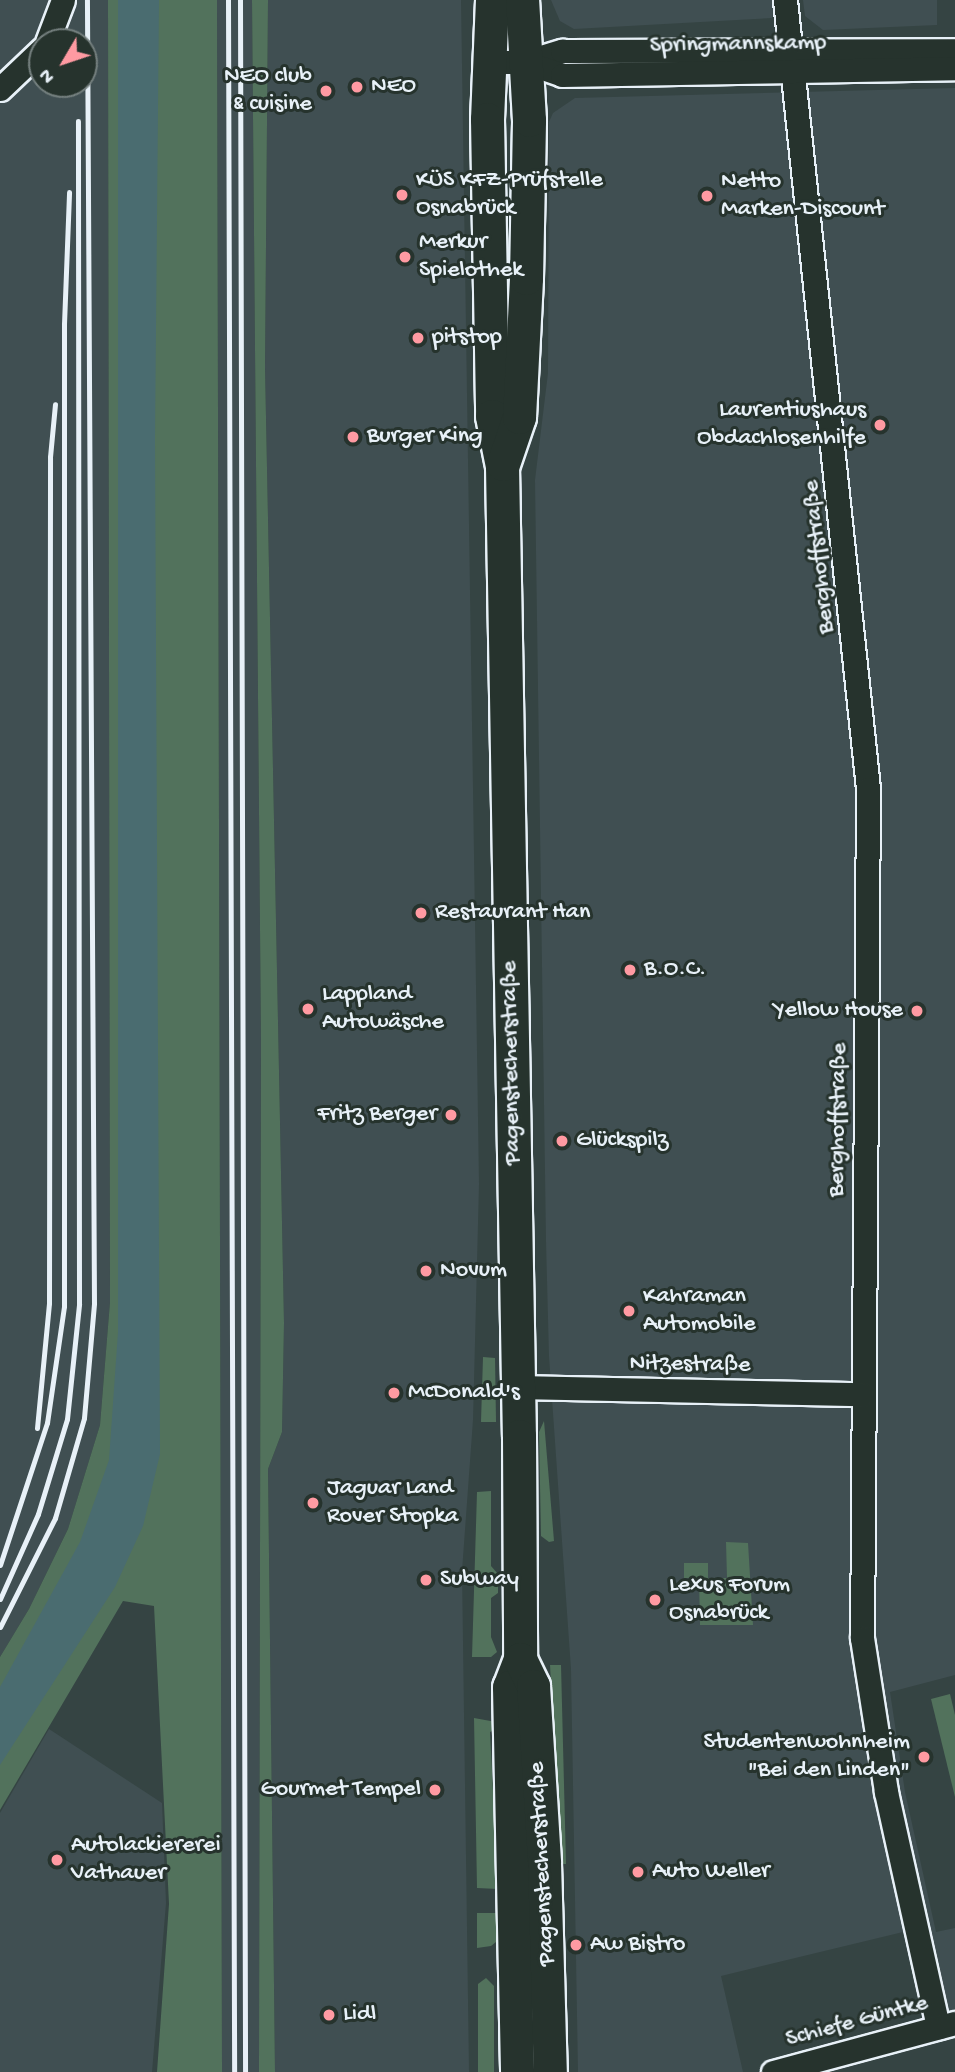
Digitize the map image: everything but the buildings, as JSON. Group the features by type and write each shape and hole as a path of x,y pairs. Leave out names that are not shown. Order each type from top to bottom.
{"main road":[{"name":"Pagenstecherstraße","path":"492,0 489,62 492,416 502,466 517,1387 520,1660 509,1687 517,2072"},
{"name":"Pagenstecherstraße","path":"502,466 520,403 527,278 522,0"},
{"name":"Pagenstecherstraße","path":"520,1660 533,1686 550,2072"}],"street":[{"path":"52,28 63,0"},
{"name":"Berghoffstraße","path":"785,0 794,61 867,777 861,1607 867,1685 886,1792 946,2025"},
{"name":"Springmannskamp","path":"489,62 525,62 562,75 955,50"},
{"name":"Springmannskamp","path":"794,61 955,68"},
{"path":"0,89 28,62"},
{"name":"Nitzestraße","path":"517,1387 862,1394"},
{"name":"Schiefe Güntke","path":"773,2072 946,2025"}],"shaded area":[{"path":"0,0 108,0 110,1302 100,1425 68,1529 29,1609 0,1657"},
{"path":"217,0 252,0 261,1043 259,2072 222,2072"},
{"path":"268,0 461,0 479,1184 473,1420 462,1571 469,2072 275,2072 268,1469 282,1432 284,1323 265,367"},
{"path":"551,0 772,0 773,9 772,18 574,29 560,21"},
{"path":"803,0 937,0 937,25 823,30 805,16"},
{"path":"955,88 955,1675 890,1692 905,1792 936,1932 955,1928 955,2023 926,2030 903,1932 721,1976 743,2072 578,2072 571,1669 549,1356 546,1241 535,480 548,373 549,122 553,113 575,98"},
{"path":"49,1729 162,1803 166,1903 152,2072 0,2072 0,1813"}],"green space":[{"path":"108,0 217,0 222,2072 157,2072 169,1904 154,1606 123,1601 0,1810 0,1657 29,1609 68,1529 100,1425 110,1302"},
{"path":"252,0 268,0 265,367 284,1323 282,1432 268,1469 275,2072 259,2072 261,1043"},
{"path":"483,1357 495,1358 496,1422 481,1422"},
{"path":"544,1421 554,1541 549,1542 541,1536 539,1432"},
{"path":"491,1491 491,1566 498,1574 498,1593 491,1598 491,1637 497,1652 491,1657 472,1657 477,1492"},
{"path":"726,1542 748,1543 753,1625 700,1625 699,1578 684,1578 684,1563 708,1563 708,1578 727,1578"},
{"path":"550,1665 561,1665 566,1864 561,1864"},
{"path":"950,1694 955,1715 955,1797 931,1699"},
{"path":"474,1718 496,1722 497,1729 490,1732 498,1889 477,1888"},
{"path":"477,1913 497,1913 496,1942 491,1946 477,1948"},
{"path":"486,1978 494,1986 494,2072 478,2072 478,1984"}],"water":[{"path":"118,0 159,0 155,439 160,1454 143,1526 115,1587 0,1765 0,1687 80,1542 109,1460 118,1332"}],"railway":[{"path":"0,1627 55,1518 84,1418 94,1303 87,0"},
{"path":"228,0 234,2072"},
{"path":"240,0 245,2072"},
{"path":"0,1599 38,1514 67,1419 79,1304 78,121"},
{"path":"0,1565 47,1423 64,1306 64,324 69,192"},
{"path":"37,1428 49,1303 50,457 55,404"}],"place":[{"name":"NEO","path":"357,87"},
{"name":"NEO club & cuisine","path":"326,91"},
{"name":"KÜS KFZ-Prüfstelle Osnabrück","path":"402,195"},
{"name":"Netto Marken-Discount","path":"707,196"},
{"name":"Merkur Spielothek","path":"405,257"},
{"name":"pitstop","path":"418,338"},
{"name":"Laurentiushaus Obdachlosenhilfe","path":"880,425"},
{"name":"Burger King","path":"353,437"},
{"name":"Restaurant Han","path":"421,913"},
{"name":"B.O.C.","path":"630,970"},
{"name":"Lappland Autowäsche","path":"308,1009"},
{"name":"Yellow House","path":"917,1011"},
{"name":"Fritz Berger","path":"451,1115"},
{"name":"Glückspilz","path":"562,1141"},
{"name":"Novum","path":"426,1271"},
{"name":"Kahraman Automobile","path":"629,1311"},
{"name":"McDonald's","path":"394,1393"},
{"name":"Jaguar Land Rover Stopka","path":"313,1503"},
{"name":"Subway","path":"426,1580"},
{"name":"Lexus Forum Osnabrück","path":"655,1600"},
{"name":"Studentenwohnheim \"Bei den Linden\"","path":"924,1757"},
{"name":"Gourmet Tempel","path":"435,1790"},
{"name":"Autolackiererei Vathauer","path":"57,1860"},
{"name":"Auto Weller","path":"638,1872"},
{"name":"Aw Bistro","path":"576,1945"},
{"name":"Lidl","path":"329,2015"}]}
